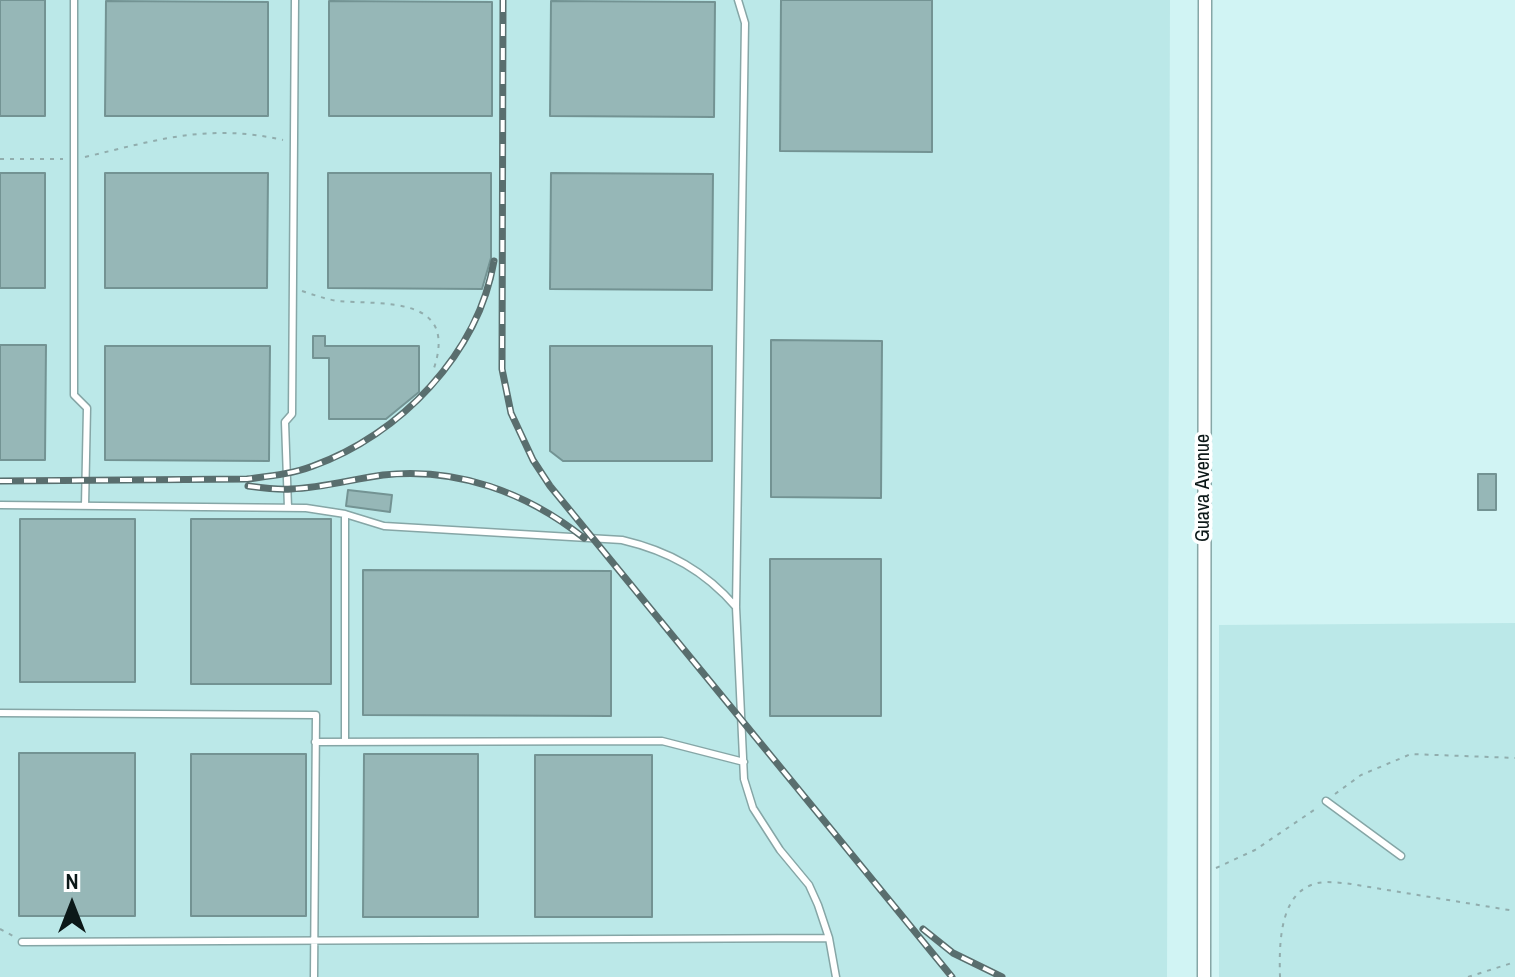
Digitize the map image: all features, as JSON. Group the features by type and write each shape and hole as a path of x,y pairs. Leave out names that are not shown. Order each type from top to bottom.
{"street":[{"name":"Guava Avenue","path":"1204,977 1205,0"}],"lane":[{"path":"74,0 74,395 87,408 85,506"},
{"path":"288,508 285,422 292,414 295,0"},
{"path":"738,0 745,23 736,607 744,779 753,808 780,850 809,885 829,938 836,977"},
{"path":"0,505 288,508 345,514 384,526 604,538 652,547 684,561 718,586 736,607"},
{"path":"345,514 345,742"},
{"path":"0,713 316,715 314,977"},
{"path":"315,742 662,741 744,762"},
{"path":"1326,801 1401,856"},
{"path":"22,942 829,938"}],"path":[{"path":"0,159 74,159 195,132 231,132 294,142"},
{"path":"293,287 323,298 400,303 419,311 431,322 439,338 440,352 433,371"},
{"path":"1204,874 1255,850 1361,775 1411,754 1515,758"},
{"path":"1280,977 1279,948 1283,922 1296,893 1324,882 1515,911"},
{"path":"0,929 22,942"},
{"path":"1468,977 1515,962"}],"shaded area":[{"path":"0,0 1170,0 1167,977 0,977"},
{"path":"1515,623 1515,977 1219,977 1219,625"}],"building":[{"path":"0,0 45,0 45,116 0,116"},
{"path":"781,0 932,0 932,152 780,151"},
{"path":"106,1 268,2 268,116 105,116"},
{"path":"329,1 492,2 492,116 329,116"},
{"path":"551,1 715,2 714,117 550,116"},
{"path":"0,173 45,173 45,288 0,288"},
{"path":"105,173 268,173 267,288 105,288"},
{"path":"328,173 491,173 491,258 482,289 328,288"},
{"path":"551,173 713,174 712,290 550,289"},
{"path":"313,336 325,336 325,346 419,346 419,392 386,419 329,419 329,358 313,358"},
{"path":"771,340 882,341 881,498 771,497"},
{"path":"0,345 46,345 45,460 0,460"},
{"path":"105,346 270,346 269,461 105,460"},
{"path":"550,346 712,346 712,461 563,461 550,451"},
{"path":"1478,474 1496,474 1496,510 1478,510"},
{"path":"348,490 392,495 390,512 346,506"},
{"path":"20,519 135,519 135,682 20,682"},
{"path":"191,519 331,519 331,684 191,684"},
{"path":"770,559 881,559 881,716 770,716"},
{"path":"363,570 611,571 611,716 363,715"},
{"path":"19,753 135,753 135,916 19,916"},
{"path":"191,754 306,754 306,916 191,916"},
{"path":"364,754 478,754 478,917 363,917"},
{"path":"535,755 652,755 652,917 535,917"}],"railway":[{"path":"503,0 502,369 511,413 533,460 550,486 952,977"},
{"path":"0,481 247,479 297,471 345,452 376,434 404,412 453,359 485,295 494,261"},
{"path":"248,486 291,489 383,475 411,474 464,479 490,486 539,508 584,538"},
{"path":"923,929 953,953 1002,977"}]}
